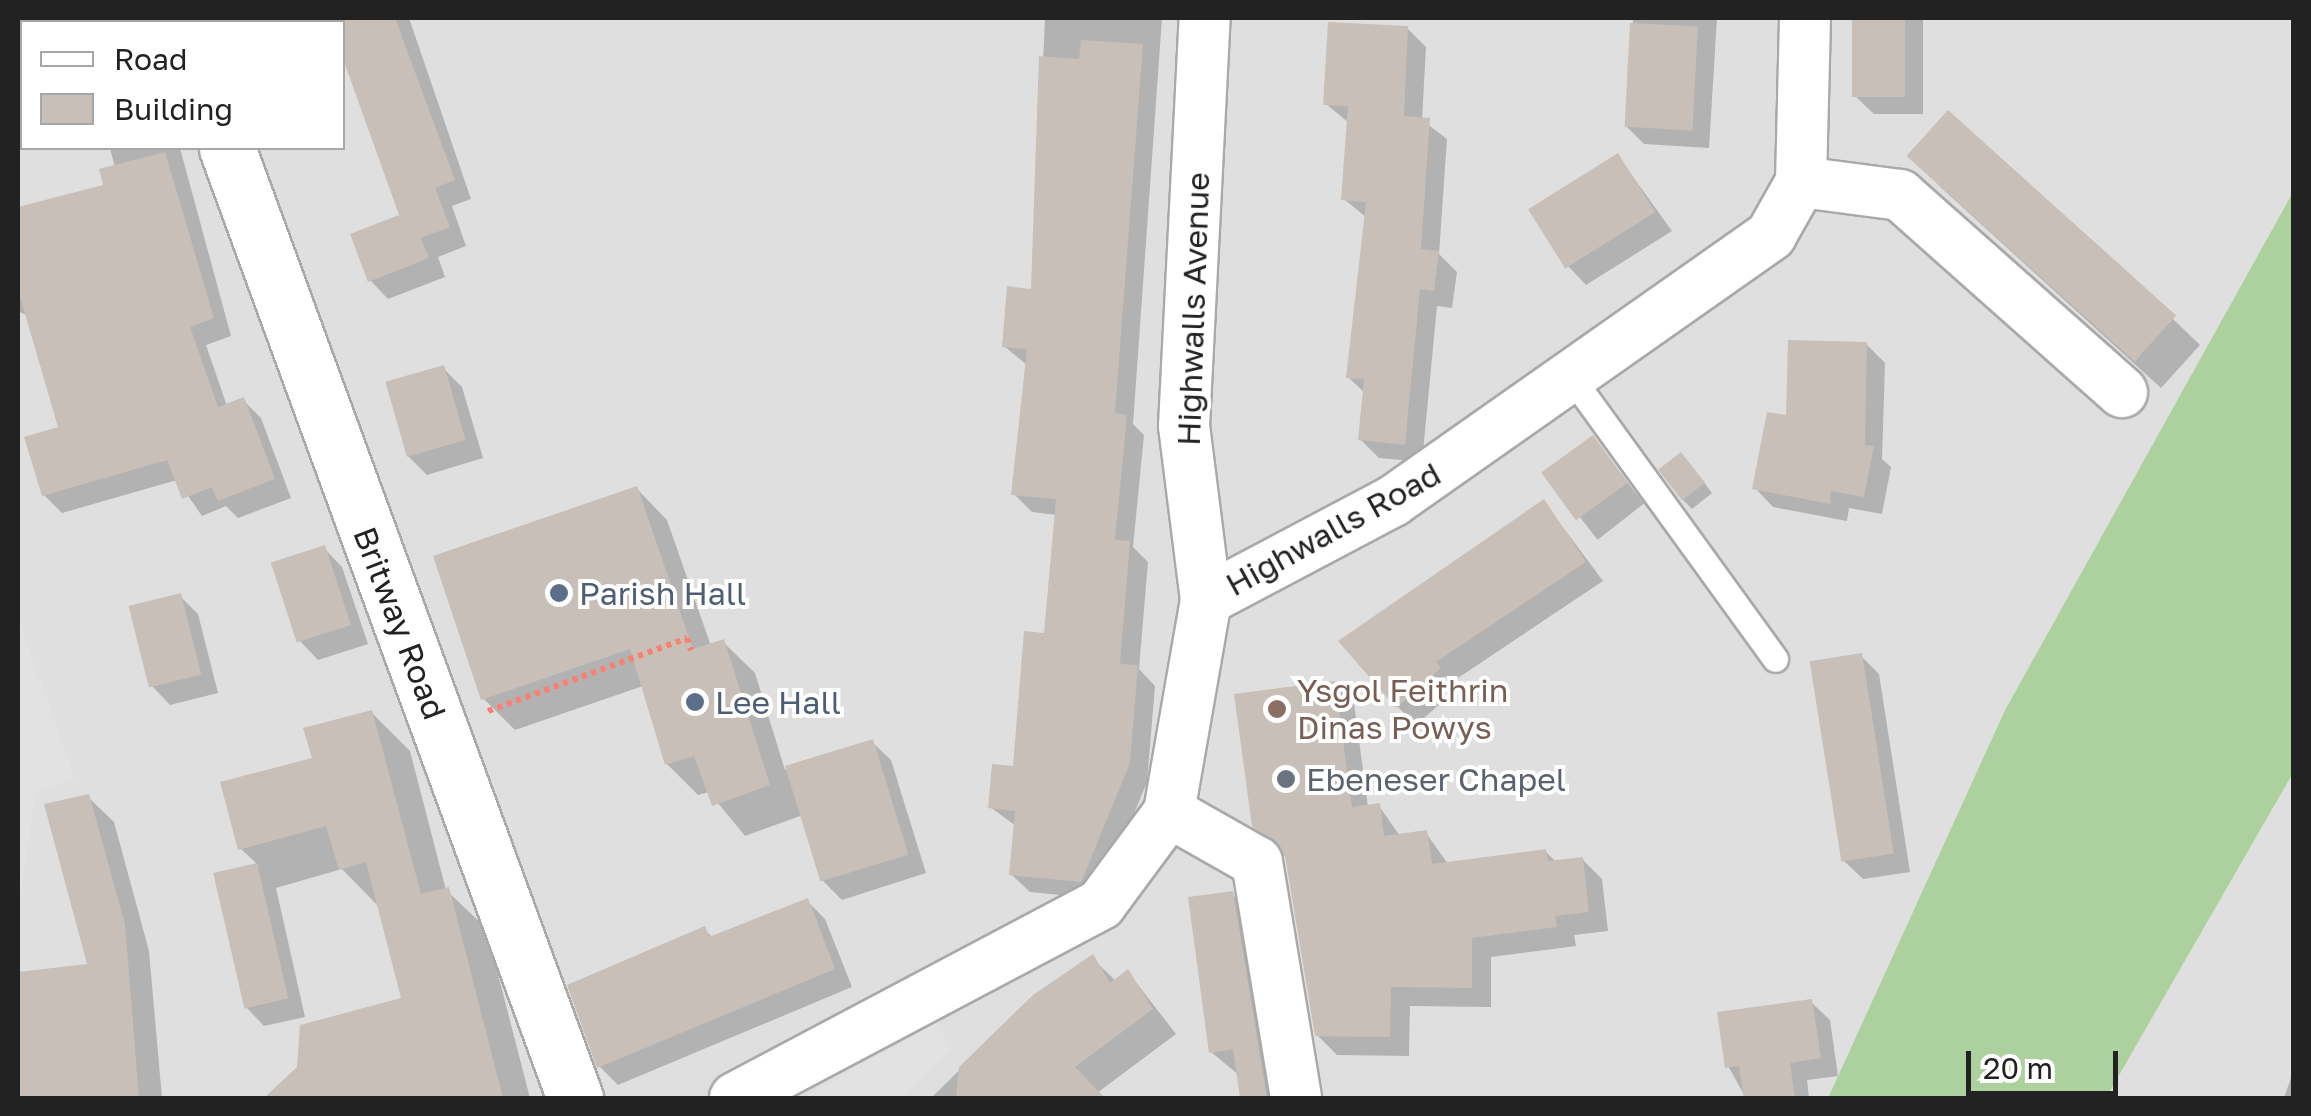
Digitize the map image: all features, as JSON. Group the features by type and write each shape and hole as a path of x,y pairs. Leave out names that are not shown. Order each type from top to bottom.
{"street":[{"name":"Highwalls Avenue","path":"1205,18 1184,426 1206,600"},
{"name":"Highwalls Road","path":"736,1098 1102,904 1170,812 1206,600 1393,501 1574,381 1772,235 1801,182 1804,18"},
{"name":"Britway Road","path":"227,150 575,1098"},
{"path":"1801,182 1900,194 2122,392"},
{"path":"1170,812 1256,862 1296,1098"}],"lane":[{"path":"1574,381 1775,659"}],"path":[{"path":"440,728 688,638 691,650"}],"shaded area":[{"path":"18,18 2293,18 2293,192 2005,710 1828,1098 18,1098"},
{"path":"18,617 75,779 36,792 20,898"},
{"path":"2293,773 2293,1098 2106,1098"},
{"path":"936,1023 952,1050 901,1098 802,1098"}],"green space":[{"path":"2293,192 2293,773 2106,1098 1828,1098 2005,710"}],"building":[{"path":"395,18 455,180 435,188 450,227 421,238 429,258 368,282 350,234 399,215 345,64 342,20"},
{"path":"1852,18 1905,18 1905,97 1852,97"},
{"path":"1328,22 1408,26 1404,116 1430,118 1421,249 1439,251 1434,291 1420,289 1405,445 1358,440 1364,379 1346,378 1366,202 1341,200 1348,106 1323,105"},
{"path":"1630,23 1698,27 1692,130 1625,127"},
{"path":"1081,40 1143,44 1115,413 1127,415 1115,540 1130,541 1120,664 1138,665 1130,763 1081,882 1009,875 1015,811 988,808 992,764 1013,766 1024,631 1044,633 1056,499 1011,495 1027,349 1002,347 1007,286 1031,289 1039,56 1079,59"},
{"path":"1948,110 2176,315 2135,361 1907,156"},
{"path":"165,152 214,318 190,327 218,407 244,397 275,479 218,501 212,487 182,499 167,460 42,496 24,437 58,427 18,290 18,207 103,185 99,169"},
{"path":"1618,153 1655,212 1565,269 1528,209"},
{"path":"1788,340 1867,342 1865,445 1874,446 1864,497 1831,491 1830,504 1752,489 1767,412 1786,415"},
{"path":"444,365 465,440 407,457 385,382"},
{"path":"1593,435 1628,483 1576,520 1541,473"},
{"path":"1681,452 1705,483 1682,501 1658,470"},
{"name":"Parish Hall","path":"637,486 693,649 724,639 770,785 712,806 694,756 665,765 630,649 481,700 433,556"},
{"path":"1544,499 1586,562 1436,662 1441,668 1396,708 1338,641"},
{"path":"325,545 351,625 297,643 271,563"},
{"path":"181,593 201,675 149,688 129,606"},
{"path":"1862,653 1894,854 1841,862 1810,661"},
{"path":"1335,681 1352,807 1380,803 1384,836 1427,830 1432,864 1546,849 1548,861 1583,857 1589,912 1555,916 1557,927 1472,938 1472,988 1391,987 1390,1037 1315,1036 1285,856 1252,826 1234,694"},
{"path":"372,710 421,894 449,887 503,1098 264,1098 297,1067 300,1025 401,998 366,862 339,870 326,826 238,850 220,782 312,758 303,728"},
{"path":"873,739 908,855 820,882 785,766"},
{"path":"89,794 125,924 139,1098 18,1098 18,972 87,964 44,804"},
{"path":"257,863 288,998 244,1009 213,873"},
{"path":"1233,891 1267,1098 1240,1098 1233,1049 1209,1053 1188,897"},
{"path":"808,898 835,969 597,1068 567,985 705,926 709,937"},
{"path":"1093,954 1110,983 1128,969 1153,1009 1075,1067 1105,1098 956,1098 959,1067 1033,995"},
{"path":"1812,999 1821,1058 1790,1063 1795,1098 1744,1098 1739,1066 1725,1068 1717,1012"}],"place":[{"name":"Parish Hall","path":"559,593"},
{"name":"Lee Hall","path":"695,702"},
{"name":"Ysgol Feithrin Dinas Powys","path":"1277,709"},
{"name":"Ebeneser Chapel","path":"1286,779"}]}
